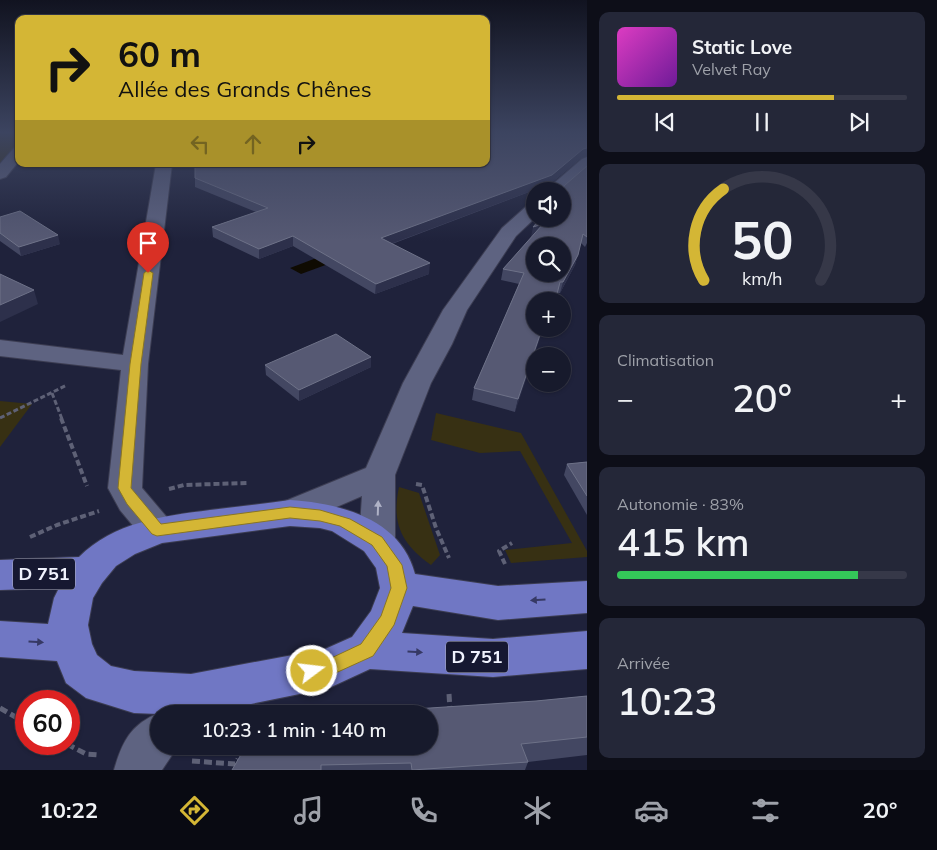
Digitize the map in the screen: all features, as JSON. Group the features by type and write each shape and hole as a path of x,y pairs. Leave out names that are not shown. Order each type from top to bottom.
{"main road":[{"path":"290,513 320,515 344,522 377,541 394,565 399,588 388,620 367,650 329,668 184,704 101,684 81,669 72,644 68,625 74,598 88,572 103,556 122,544 157,530 290,513"},
{"name":"D 751","path":"0,575 88,572"},
{"path":"399,588 498,603 587,597"},
{"path":"0,639 72,644"},
{"name":"D 751","path":"367,650 493,658 587,650"}],"street":[{"path":"157,530 132,501 124,488 135,364 163,169"},
{"path":"564,182 579,169"},
{"path":"377,541 379,475 417,383 439,344 455,310 509,232 526,216"},
{"path":"0,348 135,364"},
{"path":"290,513 379,475"},
{"path":"138,770 141,758 150,747"}],"path":[{"path":"0,418 68,384"},
{"path":"52,393 89,494"},
{"path":"93,503 96,512"},
{"path":"0,708 15,717"}],"shaded area":[{"path":"319,257 331,263 301,274 290,268"},
{"path":"0,401 32,404 0,447"},
{"path":"436,413 521,433 587,551 587,557 511,563 505,550 572,543 520,451 480,453 431,440"},
{"path":"399,487 419,493 440,555 431,565 413,549 401,532 397,512"}],"building":[{"path":"195,169 559,169 552,175 533,182 526,182 526,185 381,238 430,263 376,284 293,236 259,249 212,227 268,208 195,178"},
{"path":"584,169 587,169 587,237 583,234 578,255 571,268 571,237 531,237 540,227 571,227 571,182 568,182"},
{"path":"20,211 58,235 19,247 0,233 0,217"},
{"path":"526,243 526,282 560,282 558,292 526,292 526,337 539,337 536,347 526,347 526,376 518,399 474,388 524,273 503,269"},
{"path":"0,274 34,290 0,305"},
{"path":"336,334 371,357 299,390 265,365"},
{"path":"587,462 587,496 567,464"},
{"path":"587,696 587,737 521,744 528,762 412,770 411,763 321,765 321,770 232,770 241,755 438,755 438,707"}],"route":[{"path":"148,273 135,364 124,488 132,501 157,530 290,513 320,515 344,522 377,541 394,565 399,588 388,620 367,650 329,668 312,671"}]}
